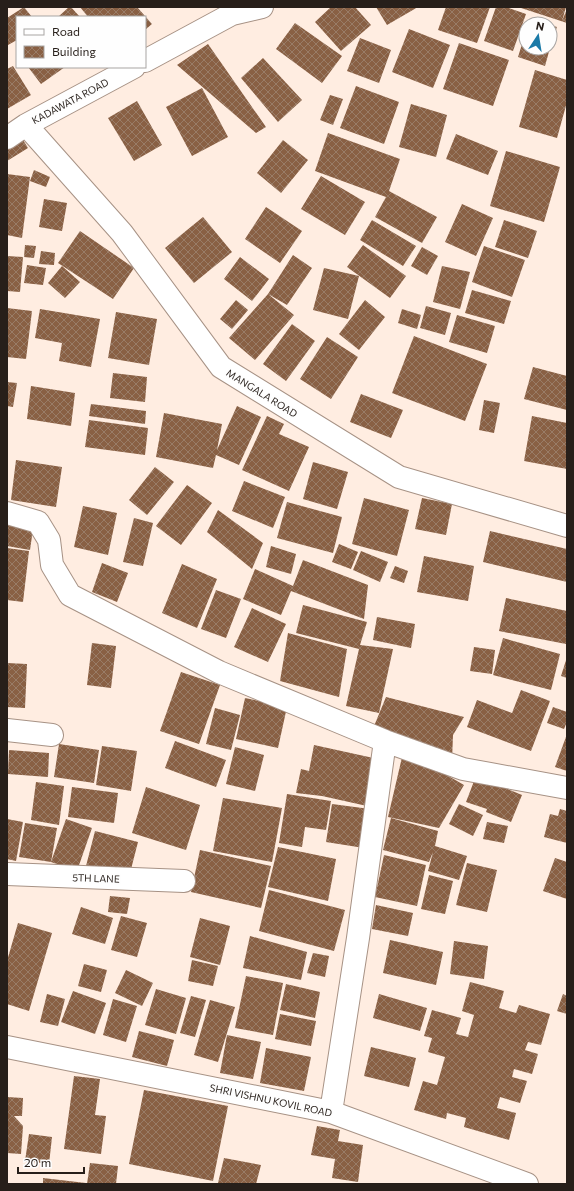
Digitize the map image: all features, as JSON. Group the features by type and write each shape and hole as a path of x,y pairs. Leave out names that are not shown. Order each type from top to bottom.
{"street":[{"path":"146,60 227,11 262,7"},
{"name":"KADAWATA ROAD","path":"7,138 26,125 132,68"},
{"name":"MANGALA ROAD","path":"26,125 122,233 221,367 399,477 567,526"},
{"path":"7,513 38,522 49,540 52,565 70,595 219,672 385,741 463,769 567,788"},
{"path":"7,730 52,735"},
{"path":"331,1112 358,938 385,741"},
{"name":"5TH LANE","path":"7,874 184,881"},
{"name":"SHRI VISHNU KOVIL ROAD","path":"7,1047 331,1112 527,1184"}],"building":[{"path":"24,7 31,16 16,16 16,41 8,45 7,18"},
{"path":"69,7 71,7 79,16 59,16"},
{"path":"80,7 137,7 145,16 87,16"},
{"path":"331,7 355,7 371,25 341,51 315,22"},
{"path":"376,7 418,7 387,25"},
{"path":"446,7 490,7 477,43 438,30"},
{"path":"496,7 506,7 526,14 525,16 518,16 518,37 513,51 484,41"},
{"path":"518,7 566,7 562,21 567,9 567,23 558,20 558,16 546,16"},
{"path":"146,17 152,24 146,29"},
{"path":"295,23 342,56 322,83 276,49"},
{"path":"409,29 450,45 433,88 392,72"},
{"path":"360,38 391,50 379,83 347,71"},
{"path":"459,43 509,60 493,106 443,89"},
{"path":"208,44 266,127 256,133 177,65"},
{"path":"518,56 548,56 545,66"},
{"path":"263,58 302,100 278,122 241,78"},
{"path":"13,66 31,95 7,109 7,69"},
{"path":"29,68 64,68 41,84"},
{"path":"535,70 567,80 567,102 557,138 519,127"},
{"path":"356,86 399,102 384,144 340,128"},
{"path":"202,88 228,137 192,156 166,107"},
{"path":"330,95 343,99 333,125 320,120"},
{"path":"137,101 162,145 134,161 108,118"},
{"path":"411,104 447,115 436,157 399,147"},
{"path":"328,133 400,159 389,191 437,217 422,243 375,217 386,197 315,171"},
{"path":"456,134 498,151 488,175 446,159"},
{"path":"20,135 28,148 7,161 7,143"},
{"path":"283,140 308,160 281,193 257,173"},
{"path":"506,151 560,167 544,222 490,206"},
{"path":"34,170 50,177 46,187 30,181"},
{"path":"7,174 30,177 22,238 7,235"},
{"path":"321,176 365,202 345,235 301,209"},
{"path":"44,199 67,203 62,231 39,227"},
{"path":"462,204 493,218 476,256 445,242"},
{"path":"266,207 302,231 280,263 245,239"},
{"path":"203,217 232,252 194,283 165,248"},
{"path":"372,220 416,246 403,266 360,240"},
{"path":"504,220 537,231 528,258 495,247"},
{"path":"80,231 134,268 113,299 58,263"},
{"path":"25,245 36,246 34,258 24,257"},
{"path":"363,245 406,276 390,298 347,267"},
{"path":"484,246 525,260 512,297 472,282"},
{"path":"422,247 438,256 427,275 411,266"},
{"path":"41,251 55,253 54,265 39,264"},
{"path":"293,255 312,268 287,305 268,294"},
{"path":"7,256 23,257 20,292 7,291"},
{"path":"240,257 269,279 252,301 224,279"},
{"path":"27,265 46,268 43,285 24,283"},
{"path":"62,266 80,282 65,298 48,283"},
{"path":"442,266 470,272 460,309 433,302"},
{"path":"324,268 359,276 348,319 313,310"},
{"path":"472,290 511,301 504,324 465,313"},
{"path":"268,294 294,315 255,360 229,338"},
{"path":"236,300 248,310 232,329 220,319"},
{"path":"365,300 385,317 359,350 339,334"},
{"path":"426,306 451,313 445,335 420,328"},
{"path":"7,308 32,311 26,359 7,357"},
{"path":"40,309 100,319 91,367 59,361 62,343 35,338"},
{"path":"402,309 421,315 417,329 398,323"},
{"path":"116,312 157,319 149,365 108,358"},
{"path":"457,315 495,326 487,353 449,342"},
{"path":"292,324 315,341 286,381 263,364"},
{"path":"414,336 487,364 465,421 392,393"},
{"path":"327,337 358,357 331,399 300,379"},
{"path":"533,367 567,376 567,410 524,399"},
{"path":"113,373 147,377 145,402 110,398"},
{"path":"7,382 17,383 13,407 7,406"},
{"path":"31,386 75,393 71,426 27,419"},
{"path":"361,394 403,410 391,438 350,422"},
{"path":"484,400 500,403 494,433 479,430"},
{"path":"91,404 146,411 145,424 89,416"},
{"path":"237,406 261,417 239,465 216,455 213,468 156,457 164,413 222,424 217,450"},
{"path":"267,416 284,424 279,434 309,447 289,491 242,470"},
{"path":"532,416 567,423 567,469 524,461"},
{"path":"89,420 148,428 145,455 85,447"},
{"path":"16,460 62,467 56,507 11,500"},
{"path":"313,462 348,472 337,509 303,499"},
{"path":"155,467 174,482 147,515 129,500"},
{"path":"244,481 285,497 273,528 232,511"},
{"path":"187,485 212,503 181,545 156,526"},
{"path":"364,498 409,510 397,556 352,544"},
{"path":"422,498 452,504 446,535 415,529"},
{"path":"287,502 342,517 333,553 277,538"},
{"path":"83,506 117,513 108,555 74,547"},
{"path":"218,510 263,543 252,569 207,532"},
{"path":"134,518 153,523 143,566 123,562"},
{"path":"7,525 33,529 30,550 7,546"},
{"path":"490,531 567,549 567,582 483,562"},
{"path":"339,544 358,552 351,569 332,562"},
{"path":"271,546 296,554 291,574 266,567"},
{"path":"7,548 29,551 23,602 7,600"},
{"path":"361,551 388,562 380,582 353,570"},
{"path":"424,556 474,566 468,601 417,592"},
{"path":"303,560 368,585 364,619 291,591 281,615 243,599 255,569 293,586"},
{"path":"102,563 128,573 117,602 92,592"},
{"path":"182,564 217,579 197,628 162,613"},
{"path":"395,566 408,571 404,583 390,578"},
{"path":"216,590 241,599 226,638 201,629"},
{"path":"506,598 567,611 566,644 499,631"},
{"path":"303,605 367,622 360,645 393,649 379,713 346,706 359,649 296,633"},
{"path":"252,608 286,624 268,662 234,647"},
{"path":"377,617 415,624 411,648 373,640"},
{"path":"288,633 347,649 339,697 280,681"},
{"path":"503,638 560,654 551,690 493,675"},
{"path":"92,643 116,646 111,688 87,685"},
{"path":"474,647 495,650 492,674 470,671"},
{"path":"567,657 567,678 561,676"},
{"path":"7,663 27,664 25,708 7,707"},
{"path":"181,672 220,685 199,744 160,731"},
{"path":"521,690 550,701 531,751 467,727 477,700 512,713"},
{"path":"386,697 464,717 453,735 452,761 372,731"},
{"path":"245,698 287,707 278,748 236,739"},
{"path":"553,707 567,712 567,722 564,729 547,723"},
{"path":"215,708 240,715 231,750 206,744"},
{"path":"567,734 567,771 555,767"},
{"path":"175,741 226,760 216,787 165,768"},
{"path":"59,744 99,750 94,783 54,777"},
{"path":"314,745 378,759 367,806 322,796 296,793 301,769 309,771"},
{"path":"102,746 137,751 131,791 96,785"},
{"path":"235,747 264,755 255,791 226,784"},
{"path":"9,750 49,753 48,777 8,774"},
{"path":"403,753 410,754 464,785 439,828 388,817"},
{"path":"476,776 522,795 511,822 486,812 487,809 466,802"},
{"path":"36,782 64,786 59,825 31,820"},
{"path":"72,787 118,793 114,823 68,817"},
{"path":"146,787 200,805 186,850 132,833"},
{"path":"287,794 331,801 326,830 305,827 302,847 279,843"},
{"path":"223,798 282,808 272,862 213,851"},
{"path":"332,804 370,809 364,848 326,842"},
{"path":"459,804 483,815 473,836 449,824"},
{"path":"560,809 567,811 567,843 544,837 550,814 558,816"},
{"path":"391,818 438,831 435,846 467,856 459,880 428,871 433,852 429,862 383,850"},
{"path":"7,819 23,822 16,861 7,859"},
{"path":"66,819 92,828 77,871 51,862"},
{"path":"487,822 508,826 504,843 483,839"},
{"path":"25,823 57,828 51,862 19,857"},
{"path":"95,831 138,842 129,877 86,866"},
{"path":"278,847 336,859 328,901 268,887"},
{"path":"200,850 271,866 261,908 191,892"},
{"path":"384,855 426,865 417,906 375,897"},
{"path":"555,858 567,862 567,899 543,891"},
{"path":"467,863 497,870 487,912 456,905"},
{"path":"429,875 453,881 445,914 421,909"},
{"path":"269,890 345,910 334,951 259,931"},
{"path":"110,896 130,898 127,914 108,912"},
{"path":"376,905 413,913 408,936 372,929"},
{"path":"81,907 113,918 105,944 72,934"},
{"path":"121,916 147,923 137,957 111,950"},
{"path":"200,918 230,926 220,965 190,957"},
{"path":"18,923 52,933 29,1011 7,1004 7,961"},
{"path":"250,936 307,952 301,980 243,968"},
{"path":"390,940 443,952 436,985 383,973"},
{"path":"454,941 488,946 484,979 450,974"},
{"path":"313,953 329,956 325,977 307,973"},
{"path":"192,960 218,966 213,986 188,981"},
{"path":"84,964 107,970 101,992 78,986"},
{"path":"126,970 153,983 142,1006 115,993"},
{"path":"246,976 283,983 273,1035 235,1028"},
{"path":"470,982 504,991 499,1008 516,1013 519,1005 550,1014 541,1045 528,1042 525,1050 538,1054 532,1074 514,1069 512,1077 527,1081 520,1103 500,1097 497,1108 516,1113 509,1140 464,1127 466,1118 447,1113 446,1119 414,1110 423,1081 437,1085 445,1057 428,1052 432,1038 424,1036 432,1010 461,1018 456,1034 468,1037 474,1015 462,1011"},
{"path":"286,984 320,992 315,1018 280,1010"},
{"path":"156,989 186,998 176,1034 145,1025"},
{"path":"73,991 106,1003 95,1034 61,1022"},
{"path":"47,994 65,999 58,1026 40,1022"},
{"path":"379,994 427,1008 420,1031 373,1018"},
{"path":"563,994 567,996 567,1014 557,1011"},
{"path":"191,996 206,1000 195,1037 180,1033"},
{"path":"113,999 137,1006 126,1042 103,1035"},
{"path":"210,1000 235,1007 218,1062 194,1055"},
{"path":"280,1014 316,1021 311,1046 275,1039"},
{"path":"139,1031 174,1040 167,1066 132,1057"},
{"path":"227,1035 261,1042 253,1079 220,1073"},
{"path":"371,1047 416,1058 409,1087 364,1076"},
{"path":"266,1048 311,1057 304,1091 260,1083"},
{"path":"74,1076 100,1079 95,1115 106,1116 101,1154 64,1149"},
{"path":"144,1090 228,1106 213,1181 129,1164"},
{"path":"7,1097 23,1098 22,1116 14,1116 23,1126 21,1154 7,1153"},
{"path":"317,1126 340,1130 338,1141 363,1145 358,1182 332,1178 335,1159 311,1155"},
{"path":"29,1134 52,1137 49,1164 25,1161"},
{"path":"224,1158 261,1165 256,1184 218,1183"},
{"path":"90,1163 118,1166 116,1184 87,1184"},
{"path":"43,1178 86,1183 86,1184 43,1184"}]}
